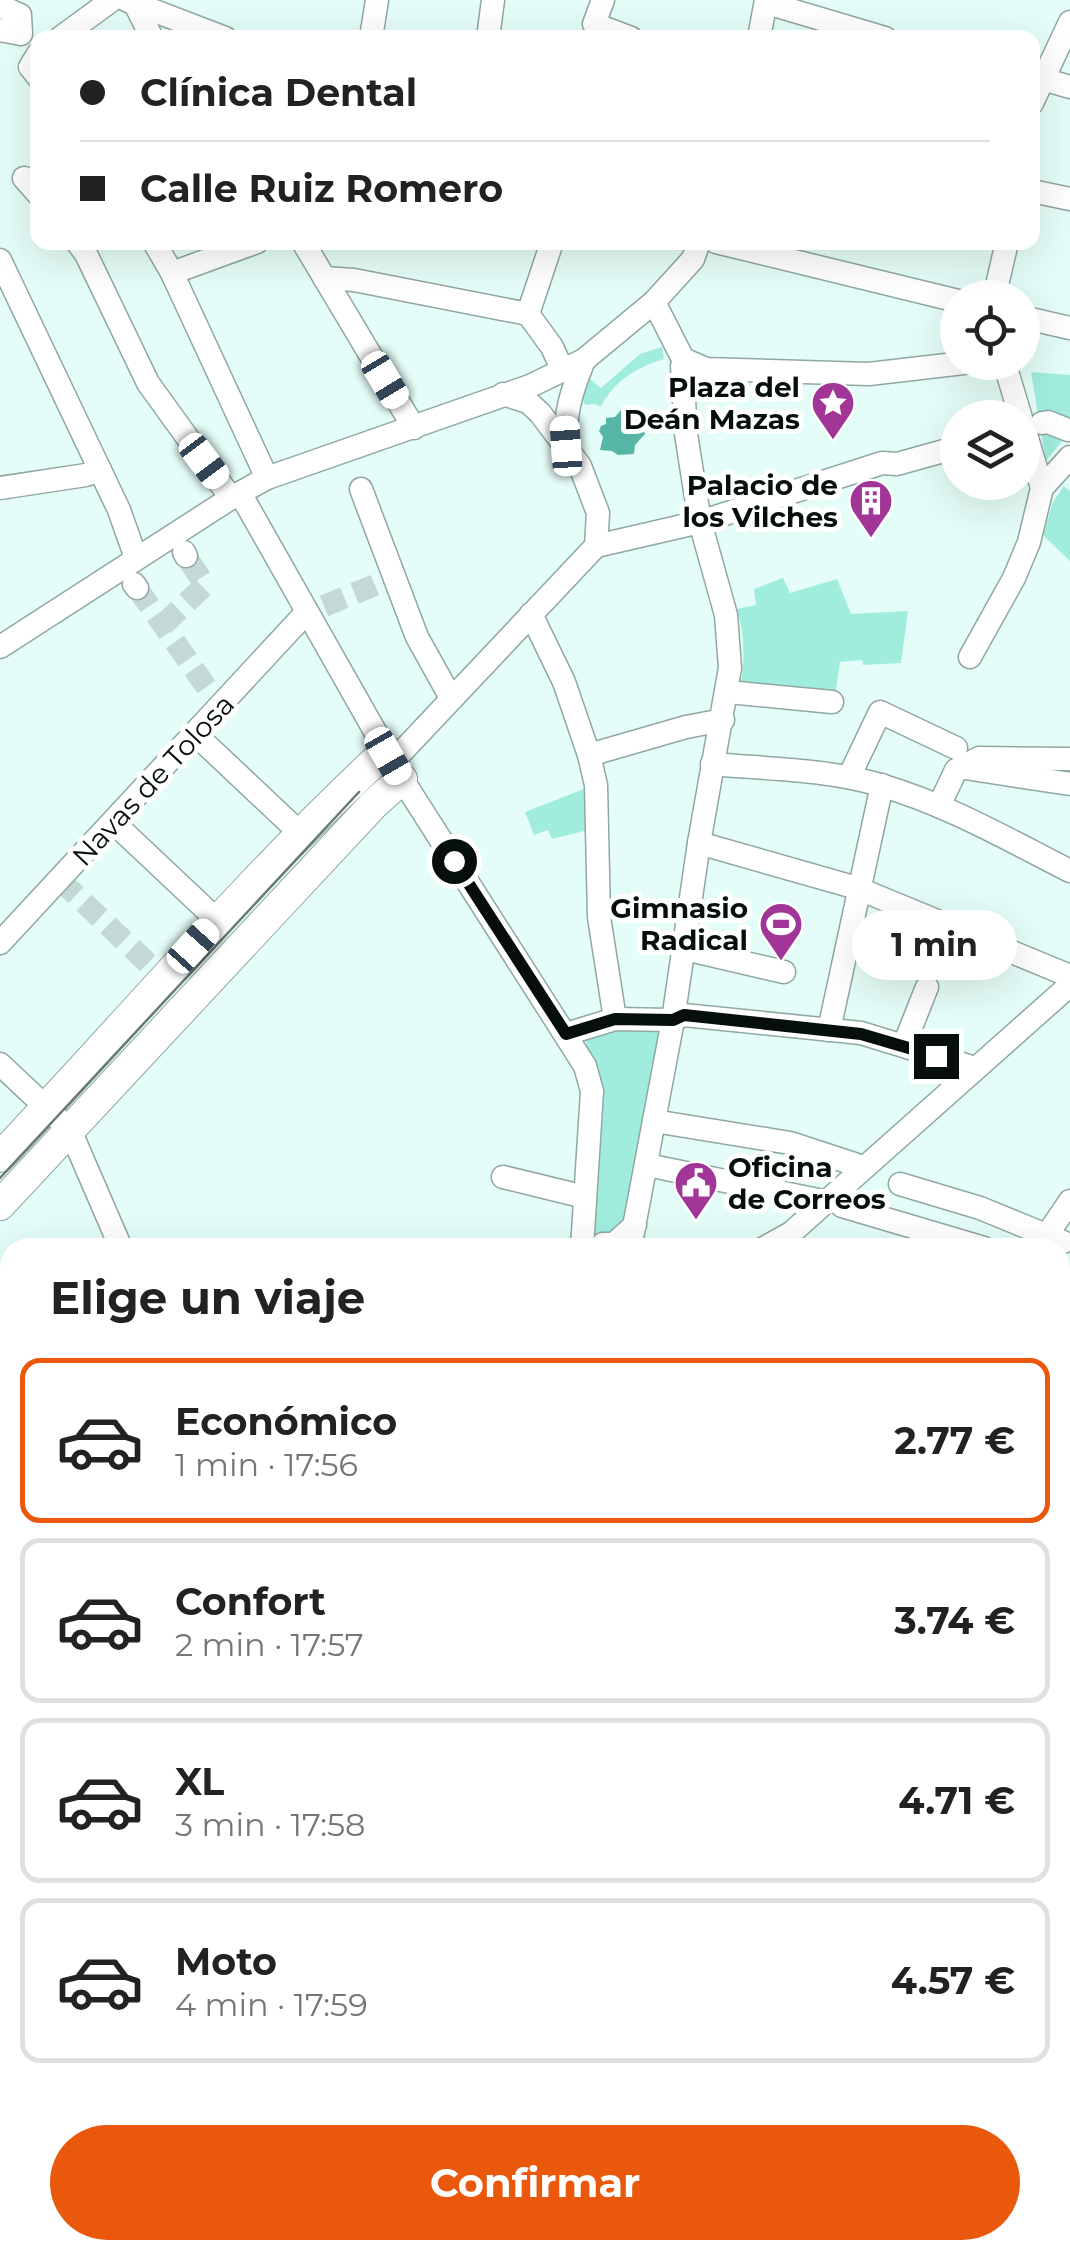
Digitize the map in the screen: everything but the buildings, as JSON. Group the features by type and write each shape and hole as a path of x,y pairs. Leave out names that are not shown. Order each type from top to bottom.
{"main road":[{"path":"0,1157 300,833 394,762"},
{"path":"0,1205 374,804 394,762"}],"street":[{"path":"372,30 377,0"},
{"path":"489,30 493,0"},
{"path":"603,0 594,24 609,30"},
{"path":"74,30 124,1"},
{"path":"124,1 146,30"},
{"path":"124,1 203,30"},
{"path":"761,30 767,2 859,30"},
{"path":"0,6 20,15 22,34 0,30"},
{"path":"1040,74 1070,22"},
{"path":"1040,79 1070,87"},
{"path":"1040,193 1070,199"},
{"path":"91,250 148,383 235,495 394,762 585,1066 592,1091 585,1197 592,1238"},
{"path":"159,250 267,478"},
{"path":"172,272 234,250"},
{"path":"308,250 414,428"},
{"path":"528,314 549,250"},
{"path":"0,647 267,478 414,428 573,366 654,302 693,259 696,250"},
{"path":"748,250 940,298"},
{"path":"998,280 1005,250"},
{"path":"0,260 100,470 136,558"},
{"path":"324,278 354,280 528,314 552,347 573,366"},
{"path":"654,302 682,359 695,366 784,374 869,374 940,366"},
{"path":"1040,321 1070,328"},
{"path":"566,446 565,422 573,366"},
{"path":"632,1236 673,1020 698,843 730,668 726,615 700,522 686,434 682,366"},
{"path":"504,394 528,402 580,466 598,512 596,546"},
{"path":"1040,424 1048,422 1068,430"},
{"path":"394,762 596,546 700,522 882,463 896,464 940,452"},
{"path":"1042,488 1070,458"},
{"path":"0,488 86,476 100,470"},
{"path":"970,658 1014,578 1028,542 1042,488 1040,476"},
{"path":"363,488 416,637 451,698"},
{"name":"Navas de Tolosa","path":"0,943 195,734 215,699 314,610"},
{"path":"531,614 564,682 590,754 596,785 599,917 615,1019"},
{"path":"728,692 832,702"},
{"path":"849,778 880,712 959,758 1070,784"},
{"path":"590,754 723,720"},
{"path":"195,734 300,833"},
{"path":"959,758 1070,759"},
{"path":"939,806 959,758"},
{"path":"712,764 882,785 939,806 1070,871"},
{"path":"828,1030 882,785"},
{"path":"113,822 217,920"},
{"path":"698,843 857,888 1070,976"},
{"path":"685,949 784,972"},
{"path":"782,1238 1070,985"},
{"path":"904,1045 927,986"},
{"path":"566,1034 615,1019 673,1020 684,1015 861,1034 974,1068"},
{"path":"0,1064 70,1130 116,1238"},
{"path":"654,1121 790,1143 857,1165"},
{"path":"647,1164 818,1200"},
{"path":"503,1177 585,1197"},
{"path":"900,1184 980,1208 1055,1238"},
{"path":"1060,1238 1070,1200"},
{"path":"842,1206 950,1238"}],"shaded area":[{"path":"662,347 664,359 627,376 601,407 585,405 582,397 590,379 601,388 640,354"},
{"path":"1040,373 1070,375 1070,431 1046,461 1040,400 1036,400 1032,380 1040,380"},
{"path":"621,410 631,420 637,419 645,434 635,445 634,454 600,450 601,426 606,424 606,418 615,417"},
{"path":"1064,486 1070,491 1070,561 1043,535 1053,502"},
{"path":"783,578 790,593 837,579 851,614 908,611 901,663 840,662 835,696 740,689 743,648 737,609 756,605 754,589"},
{"path":"589,787 588,830 552,839 548,830 534,835 525,812"},
{"path":"659,1025 657,1072 626,1238 589,1238 600,1098 583,1031"}],"tunnel":[{"path":"163,625 205,585 186,556"},
{"path":"324,606 390,579"},
{"path":"137,588 210,692"},
{"path":"60,880 154,969"}],"tram line":[{"path":"0,1178 359,792"}],"place":[{"name":"Plaza del Deán Mazas","path":"833,441"},
{"name":"Palacio de los Vilches","path":"871,539"},
{"name":"Gimnasio Radical","path":"781,962"},
{"name":"Oficina de Correos","path":"696,1221"}],"route":[{"path":"454,861 566,1034 615,1019 673,1020 684,1015 861,1034 936,1056"}]}
